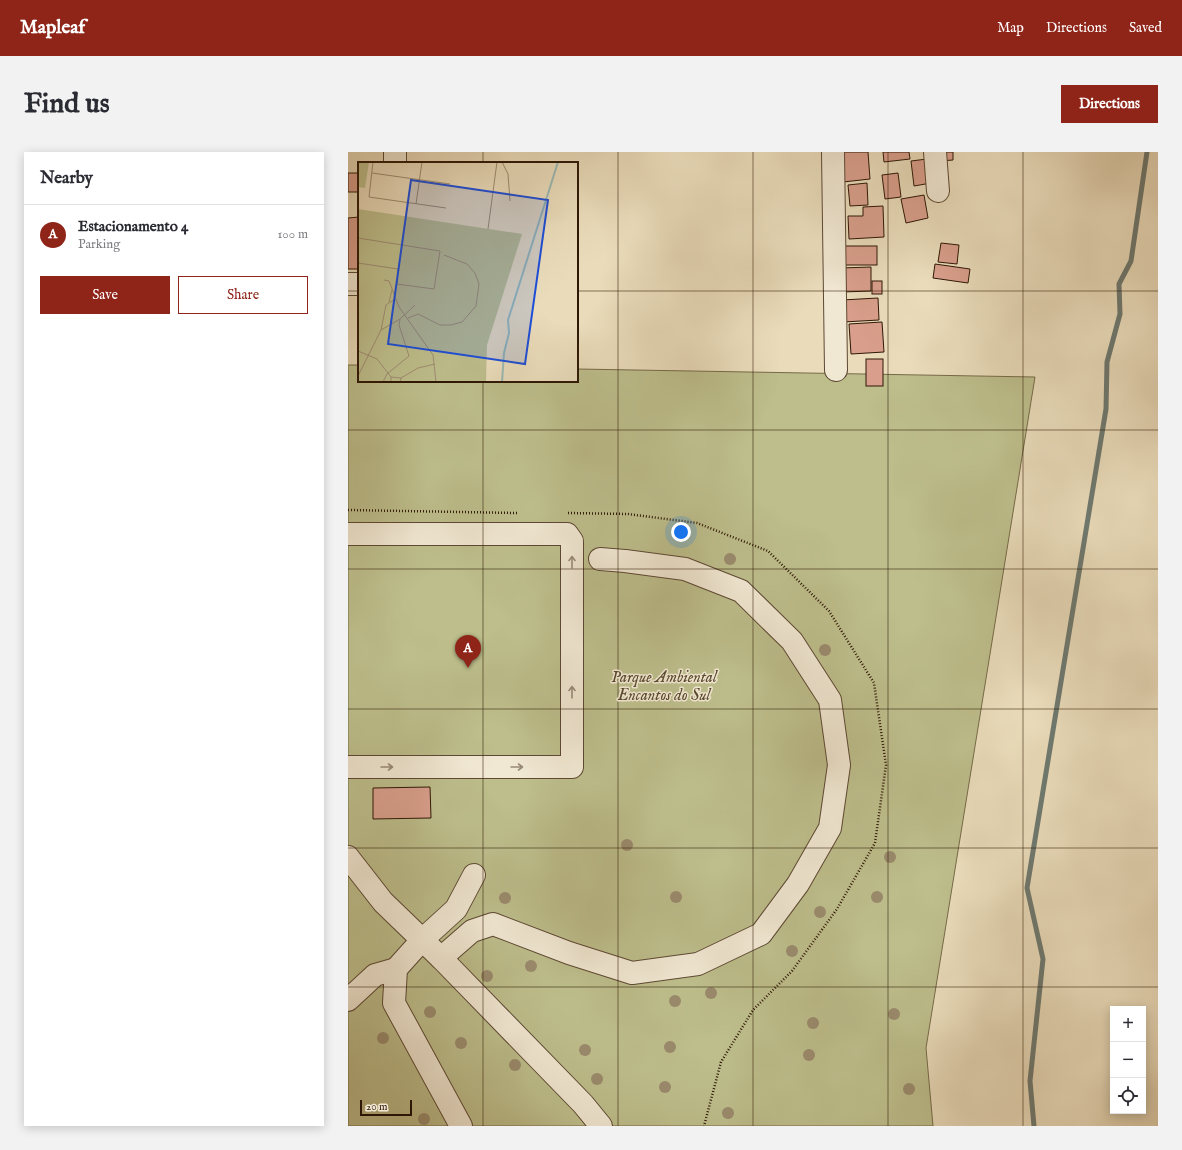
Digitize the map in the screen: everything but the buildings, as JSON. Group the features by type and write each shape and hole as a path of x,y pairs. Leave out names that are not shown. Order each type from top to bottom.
{"street":[{"path":"833,152 836,370"},
{"path":"935,152 938,191"},
{"path":"348,534 567,534 572,541 572,767 348,767"},
{"path":"441,958 472,931 494,924 569,953 632,973 698,964 761,934 798,884 830,828 839,765 830,700 792,641 741,590 685,569 600,559"},
{"path":"348,857 383,902 441,958 583,1104 600,1126"},
{"path":"351,994 375,975 396,969 422,940 456,909 474,875"},
{"path":"396,969 394,1003 461,1126"}],"path":[{"path":"348,510 519,513"},
{"path":"566,514 628,514 697,523 768,551 829,612 874,684 886,765 875,843 837,909 792,971 753,1010 721,1062 704,1126"}],"green space":[{"name":"Parque Ambiental Encantos do Sul","path":"348,365 358,365 358,382 578,382 578,369 1035,377 926,1048 933,1126 348,1126"}],"waterway":[{"path":"1034,1126 1030,1081 1043,959 1027,888 1106,409 1107,362 1120,314 1119,284 1131,261 1147,152"}],"place":[{"name":"Estacionamento 4","path":"468,668"}]}
